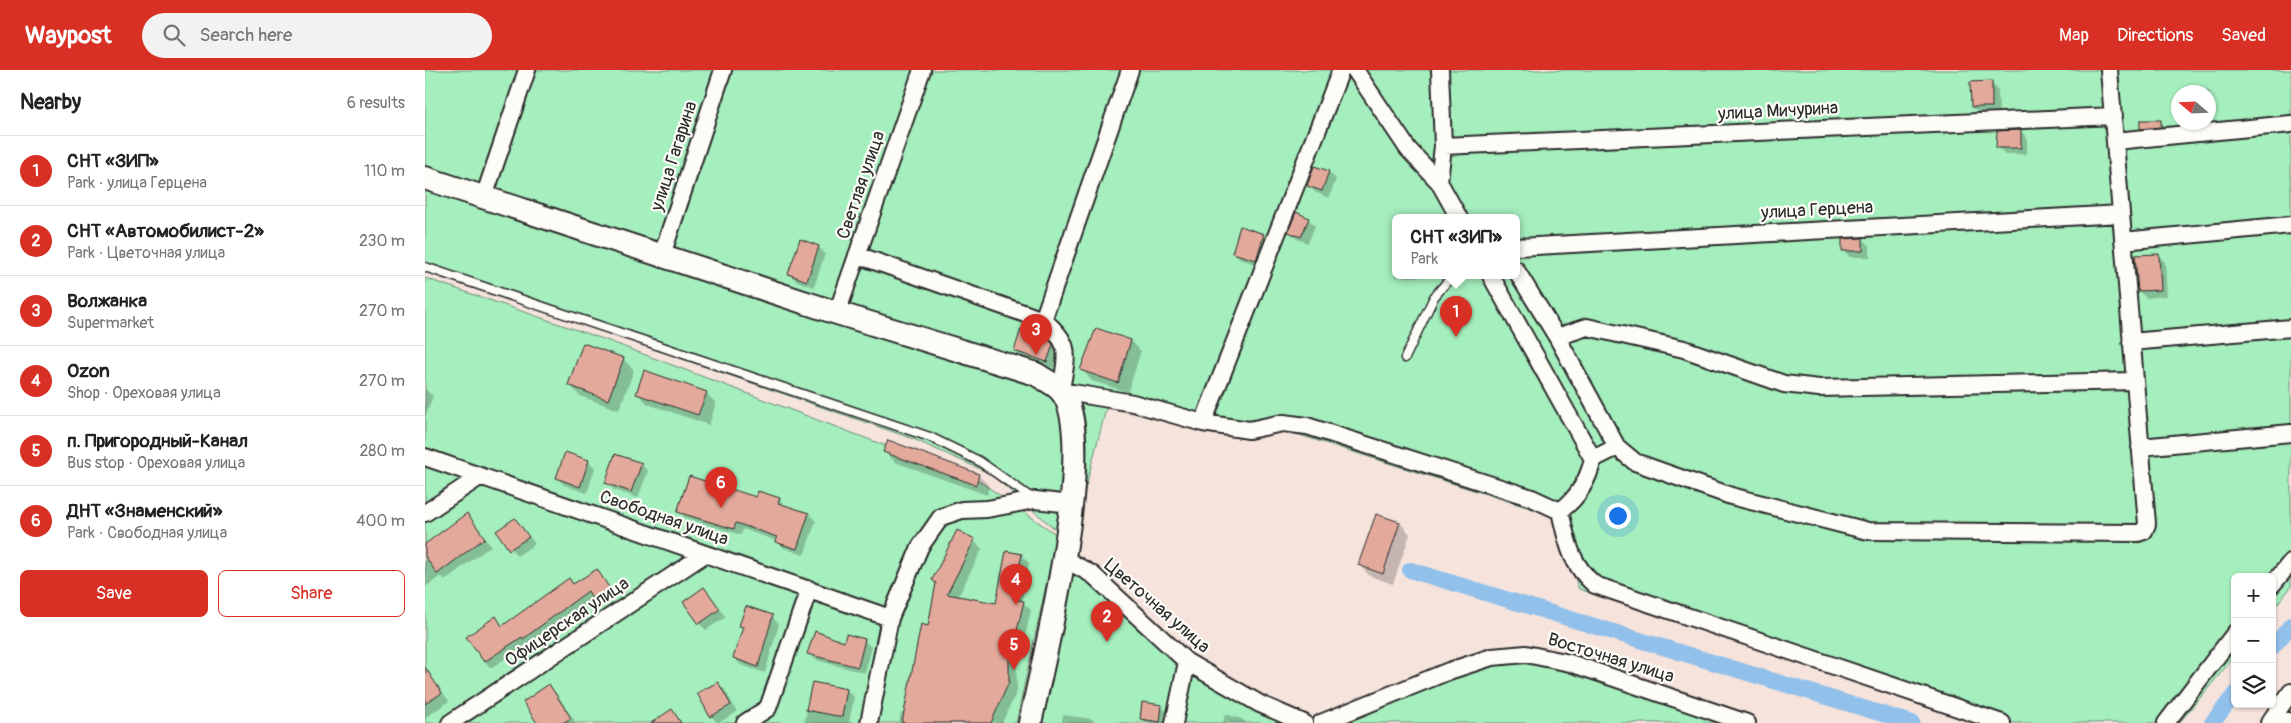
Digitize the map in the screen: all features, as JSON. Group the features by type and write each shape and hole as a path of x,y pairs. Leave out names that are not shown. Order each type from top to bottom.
{"street":[{"path":"484,197 527,70"},
{"name":"улица Гагарина","path":"662,255 723,70"},
{"name":"Светлая улица","path":"837,313 922,70"},
{"path":"1043,320 1131,70"},
{"path":"1203,423 1341,70"},
{"path":"1355,70 1408,149 1439,182 1457,214"},
{"path":"1439,182 1443,146 1440,70"},
{"path":"1520,277 1557,337 1617,447 1635,462 1731,496 1868,531 2138,533 2144,531 2147,524 2109,70"},
{"name":"улица Мичурина","path":"1443,146 2114,116"},
{"path":"2115,141 2291,124"},
{"path":"425,178 837,313 1036,374 1061,391 1133,403 1203,423 1249,430 1283,423 1307,426 1532,498 1560,511"},
{"name":"улица Герцена","path":"1520,247 2121,214"},
{"path":"2123,241 2291,225"},
{"path":"857,255 1043,320 1058,332 1067,348 1061,391 1074,422 1071,504 1065,559 1030,723"},
{"path":"1493,279 1593,459 1589,476 1573,502 1560,511"},
{"path":"1557,337 1587,328 1684,350 1784,384 1819,388 2135,381"},
{"path":"2131,342 2291,328"},
{"path":"2140,446 2291,433"},
{"path":"1593,459 1617,447"},
{"name":"Свободная улица","path":"425,457 890,618"},
{"path":"425,513 481,476"},
{"path":"869,723 890,618 920,547 941,517 963,510 987,509 1035,500 1071,504"},
{"path":"1560,511 1572,557 1581,574 1595,585 2002,723"},
{"name":"Офицерская улица","path":"450,723 705,554"},
{"name":"Цветочная улица","path":"1065,559 1093,575 1187,662 1260,704 1304,723"},
{"path":"2276,580 2291,562"},
{"path":"745,723 768,708 809,589"},
{"path":"2165,723 2231,638"},
{"name":"Восточная улица","path":"1321,723 1449,671 1492,657 1526,654 1570,663 1747,723"},
{"path":"1174,723 1187,662"},
{"path":"2291,692 2271,719 2291,722"}],"lane":[{"path":"425,267 930,437 979,461 1035,500"},
{"path":"1405,358 1434,297 1449,279"}],"green space":[{"path":"425,70 2291,70 2291,587 2276,605 2276,573 2231,573 2231,661 2179,723 1980,723 1579,589 1552,515 1287,431 1233,437 1107,405 1073,536 1054,528 989,473 911,438 425,270"},
{"path":"425,278 606,340 979,481 1057,535 1016,723 425,723"},
{"path":"1065,559 1187,662 1304,723 1030,723"},
{"path":"1526,654 1747,723 1321,723 1449,671"}],"building":[{"path":"1992,81 1992,107 1971,107 1970,82"},
{"path":"2140,120 2161,120 2161,127 2140,129"},
{"path":"2021,130 2021,148 1996,148 1997,131"},
{"path":"1314,166 1329,171 1322,191 1307,186"},
{"path":"1296,212 1309,218 1301,237 1288,232"},
{"path":"1240,226 1264,234 1256,260 1232,253"},
{"path":"1863,238 1863,251 1842,251 1842,239"},
{"path":"800,239 819,246 807,281 788,274"},
{"path":"2159,254 2161,290 2138,291 2135,255"},
{"path":"1096,328 1131,340 1118,383 1080,370"},
{"path":"1021,329 1048,338 1053,345 1047,362 1014,351"},
{"path":"583,343 624,358 608,400 568,385"},
{"path":"644,370 707,392 698,415 636,394"},
{"path":"888,440 979,474 976,485 883,452"},
{"path":"565,452 589,460 580,487 556,478"},
{"path":"615,454 642,463 631,492 605,483"},
{"path":"689,476 756,497 758,491 780,498 778,503 809,513 797,549 775,542 777,537 736,523 734,529 677,512"},
{"path":"467,513 485,538 437,574 425,556 425,544"},
{"path":"1376,514 1400,522 1383,574 1358,565"},
{"path":"515,518 529,537 509,550 496,531"},
{"path":"957,530 975,539 947,594 996,603 1006,551 1022,554 1013,599 1024,601 1015,639 1009,638 1009,682 991,723 902,723 921,624 928,626 936,583 932,580"},
{"path":"597,569 610,589 593,600 588,591 523,639 522,637 484,662 466,637 496,616 502,626 569,578 573,584"},
{"path":"704,587 720,609 699,624 683,602"},
{"path":"746,606 773,615 758,667 733,658 743,627 739,626"},
{"path":"815,631 844,642 846,634 865,639 858,667 807,654"},
{"path":"425,667 442,693 425,704"},
{"path":"718,682 731,705 710,717 697,693"},
{"path":"812,682 847,689 842,717 806,710"},
{"path":"549,684 571,718 563,723 537,723 523,702"},
{"path":"1142,702 1162,705 1160,722 1140,719"},
{"path":"672,709 681,723 651,723"}],"waterway":[{"path":"1410,570 1912,723"},
{"path":"2276,643 2291,625"},
{"path":"2212,723 2231,699"}],"place":[{"name":"СНТ «ЗИП»","path":"1456,337"},
{"name":"Волжанка","path":"1036,355"},
{"name":"ДНТ «Знаменский»","path":"721,508"},
{"name":"Ozon","path":"1016,605"},
{"name":"СНТ «Автомобилист-2»","path":"1107,642"},
{"name":"п. Пригородный-Канал","path":"1014,670"}]}
